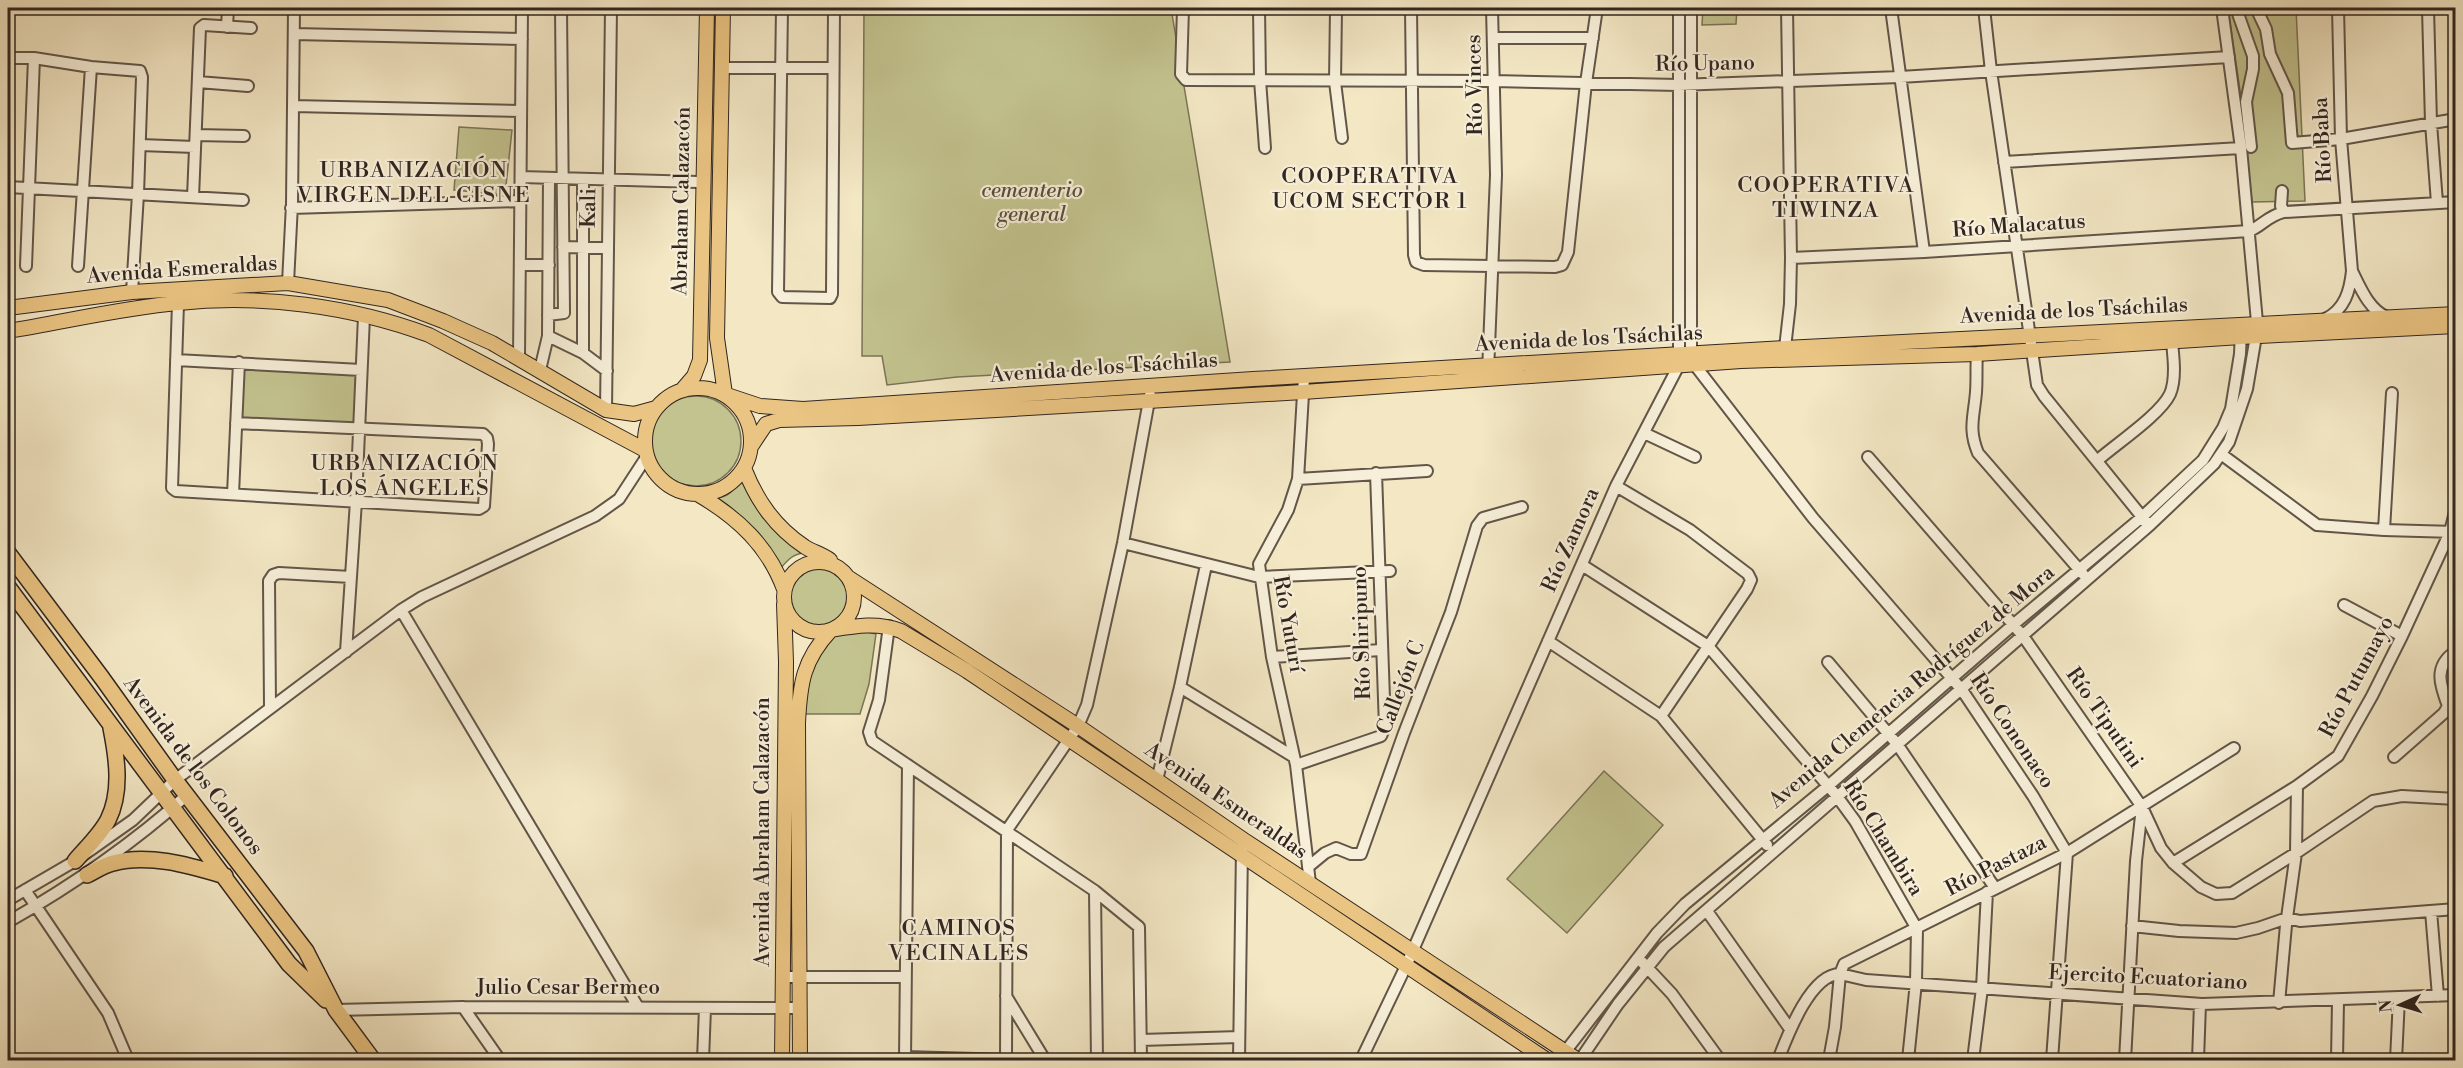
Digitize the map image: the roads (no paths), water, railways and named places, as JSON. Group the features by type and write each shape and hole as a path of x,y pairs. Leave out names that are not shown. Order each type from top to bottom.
{"highway":[{"name":"Avenida de los Colonos","path":"8,553 175,780 306,951 336,1010"},
{"name":"Avenida de los Colonos","path":"8,587 110,722 160,794 225,876 289,964 336,1010 373,1060"},
{"path":"75,861 108,820 113,802 118,780 117,756 110,722"},
{"path":"87,875 112,863 143,861 182,864 225,876"}],"main road":[{"name":"Abraham Calazacón","path":"682,390 694,376 700,360 707,8"},
{"name":"Abraham Calazacón","path":"723,8 717,339 726,395"},
{"name":"Avenida Esmeraldas","path":"8,308 132,292 288,283 388,300 453,325 519,358 606,410 633,414 656,408"},
{"name":"Avenida Esmeraldas","path":"8,331 178,303 242,301 306,305 364,316 429,335 646,453"},
{"name":"Avenida de los Tsáchilas","path":"2256,329 2325,319 2456,314"},
{"name":"Avenida de los Tsáchilas","path":"1686,359 1977,354 2172,341 2256,329 2456,326"},
{"name":"Avenida de los Tsáchilas","path":"752,445 766,424 779,420 858,418 1150,393 1304,377 1488,372 1686,359 1785,348 2030,334 2170,327 2241,330"},
{"name":"Avenida de los Tsáchilas","path":"726,395 759,406 803,409 1150,393 1303,392 1488,372"},
{"path":"704,388 726,395 738,405 751,430 752,445 744,468 732,482 717,492 699,495 685,493 666,484 652,469 646,453 645,435 648,421 656,408 664,400 682,390 704,388"},
{"name":"Avenida Esmeraldas","path":"744,468 757,497 770,517 805,547 826,556 844,573 1078,726 1565,1056 1579,1060"},
{"name":"Avenida Abraham Calazacón","path":"699,495 716,505 756,539 769,555 784,596 786,662 782,1060"},
{"path":"818,561 829,563 844,573 853,590 853,602 849,614 841,624 831,630 819,632 807,630 797,624 789,615 784,596 789,578 796,570 818,561"},
{"name":"Avenida Esmeraldas","path":"831,630 868,625 889,626 901,631 967,671 1547,1060"},
{"name":"Avenida Abraham Calazacón","path":"800,1060 799,695 810,656 831,630"}],"street":[{"path":"227,27 228,8"},
{"path":"288,283 294,8"},
{"path":"519,358 522,8"},
{"path":"561,8 564,313"},
{"name":"Kali","path":"606,410 610,8"},
{"path":"782,8 779,295 832,297 834,8"},
{"name":"Río Upano","path":"1183,8 1181,74 1183,79 1684,85 1900,77 2229,57"},
{"path":"1259,8 1260,80 1265,148"},
{"path":"1336,8 1335,82 1342,138"},
{"path":"1411,8 1414,255 1416,262 1424,265 1546,267 1562,265 1568,252 1586,83 1597,8"},
{"name":"Río Vinces","path":"1488,372 1496,175 1492,8"},
{"name":"Río Zamora","path":"1361,1060 1413,952 1616,486 1686,359 1684,85 1680,8"},
{"name":"Río Zamora","path":"1684,85 1691,8"},
{"path":"1785,348 1790,304 1791,258 1787,8"},
{"path":"1891,8 1923,252"},
{"path":"1984,8 2035,375 2043,396 2146,521"},
{"path":"2222,8 2246,147"},
{"path":"2236,8 2253,56 2253,69 2246,102 2246,147"},
{"path":"2256,8 2266,29 2270,54 2288,93 2292,143 2341,139 2456,119"},
{"name":"Río Baba","path":"2325,319 2333,315 2343,303 2350,286 2352,271 2341,139 2338,8"},
{"path":"2428,8 2431,123 2438,203"},
{"path":"193,197 201,25 251,28"},
{"path":"294,34 522,39"},
{"path":"1494,38 1593,38"},
{"path":"8,58 34,58 91,67 140,71 142,77 140,145 132,292"},
{"path":"26,266 34,58"},
{"path":"78,266 91,67"},
{"path":"722,68 833,68"},
{"path":"198,82 249,86"},
{"path":"293,106 521,111"},
{"path":"196,135 244,136"},
{"path":"140,145 195,147"},
{"path":"2004,162 2246,147"},
{"name":"Avenida Clemencia Rodríguez de Mora","path":"1565,1056 1637,958 1674,915 2079,570 2195,483 2221,454 2238,418 2248,381 2256,329 2246,147"},
{"path":"521,177 698,182"},
{"path":"540,370 548,336 549,178"},
{"path":"583,179 583,353"},
{"path":"8,187 243,200"},
{"path":"2282,190 2281,206 2284,212"},
{"path":"291,208 521,201"},
{"path":"2249,231 2255,229 2266,218 2284,212 2456,202"},
{"name":"Río Malacatus","path":"1791,258 2249,231"},
{"path":"563,247 608,248"},
{"path":"520,266 549,265"},
{"name":"Río Baba","path":"2352,271 2364,295 2376,310 2387,316"},
{"path":"178,303 172,488 233,494 479,509 484,506 487,438 483,434 236,423"},
{"path":"548,315 582,313"},
{"path":"346,651 356,501 364,316"},
{"path":"2098,460 2162,406 2171,393 2173,374 2170,327"},
{"name":"Avenida Clemencia Rodríguez de Mora","path":"1579,1060 1647,967 1685,928 2088,579 2203,460 2223,428 2231,409 2241,330"},
{"path":"548,336 583,353 607,371"},
{"path":"1977,354 1976,394 1971,423 1972,440 1978,453 2088,579"},
{"name":"Río Cononaco","path":"1686,359 1813,518 1962,690 2033,796 2067,853"},
{"path":"176,360 361,370"},
{"path":"233,494 239,362"},
{"name":"Río Yuturí","path":"1304,377 1298,479 1288,510 1259,564 1259,577 1272,657 1295,761 1310,883"},
{"path":"1006,1060 1007,830 1078,726 1087,705 1123,543 1150,393"},
{"path":"2384,530 2392,393"},
{"path":"1644,433 1695,457"},
{"path":"8,900 75,861 133,820 175,780 270,706 401,610 422,597 595,516 619,499 646,453"},
{"path":"2221,454 2317,525 2453,532"},
{"name":"Río Tiputini","path":"1868,457 2024,636 2142,807"},
{"path":"1298,479 1427,471"},
{"name":"Río Shiripuno","path":"1295,761 1381,735 1384,732 1381,650 1383,571 1376,473"},
{"path":"1616,486 1690,530 1749,574 1751,580 1661,716"},
{"name":"Callejón C","path":"1308,867 1325,853 1336,849 1361,854 1404,733 1451,612 1477,525 1483,518 1522,507"},
{"name":"Río Putumayo","path":"2173,863 2297,786 2338,756 2372,696 2453,532 2456,508"},
{"path":"1123,543 1259,577 1383,571"},
{"path":"1157,780 1206,565"},
{"name":"Río Chambira","path":"1582,565 1708,646 1836,795 1855,821 1917,929 1916,982 1908,1060"},
{"path":"270,706 269,581 273,575 279,573 351,577"},
{"path":"2344,605 2402,636"},
{"path":"401,610 638,1007"},
{"path":"889,626 879,700 870,732 872,741 1095,891 1139,927 1141,1060"},
{"path":"1548,641 1661,716 1773,852"},
{"path":"1272,657 1381,650"},
{"path":"2394,757 2444,713 2448,706 2440,682 2440,670 2447,658 2456,651"},
{"path":"1828,662 1898,744 1991,890 1973,1060"},
{"path":"1180,687 1295,761"},
{"name":"Río Pastaza","path":"1778,1060 1790,1029 1811,994 1822,981 1833,974 1840,974 1845,964 2067,853 2234,747"},
{"path":"908,765 905,1059 1012,1060"},
{"path":"2280,1003 2287,918 2296,854 2297,786"},
{"path":"8,922 87,875 187,795"},
{"path":"2142,807 2161,848 2173,863 2200,886 2216,894 2224,895 2240,890 2373,801 2402,796 2456,799"},
{"path":"2125,1060 2136,861 2142,807"},
{"path":"1239,1060 1240,855 1244,840"},
{"path":"2052,1060 2067,853"},
{"path":"24,890 108,1014 128,1060"},
{"path":"1095,891 1097,1060"},
{"path":"2132,926 2179,931 2236,933 2287,918 2300,921 2456,909"},
{"path":"1707,911 1790,1029"},
{"path":"2431,911 2438,996"},
{"path":"1674,915 1685,928"},
{"path":"1637,958 1694,1021 1720,1060"},
{"path":"1829,1060 1836,1027 1840,974"},
{"name":"Ejercito Ecuatoriano","path":"1840,974 1866,980 2199,1004 2338,1001 2456,995"},
{"path":"783,977 905,977"},
{"path":"1006,996 1045,1060"},
{"path":"2396,1060 2399,998"},
{"path":"2337,1060 2338,1001"},
{"path":"2198,1060 2199,1004"},
{"path":"463,1007 500,1060"},
{"name":"Julio Cesar Bermeo","path":"336,1010 463,1007 799,1008"},
{"path":"703,1060 705,1008"},
{"path":"1141,1040 1239,1037"}],"district":[{"name":"URBANIZACIÓN VIRGEN DEL CISNE","path":"414,182"},
{"name":"COOPERATIVA UCOM SECTOR 1","path":"1370,188"},
{"name":"COOPERATIVA TIWINZA","path":"1826,198"},
{"name":"URBANIZACIÓN LOS ÁNGELES","path":"405,476"},
{"name":"CAMINOS VECINALES","path":"959,940"}],"park label":[{"name":"cementerio general","path":"1032,203"}]}
